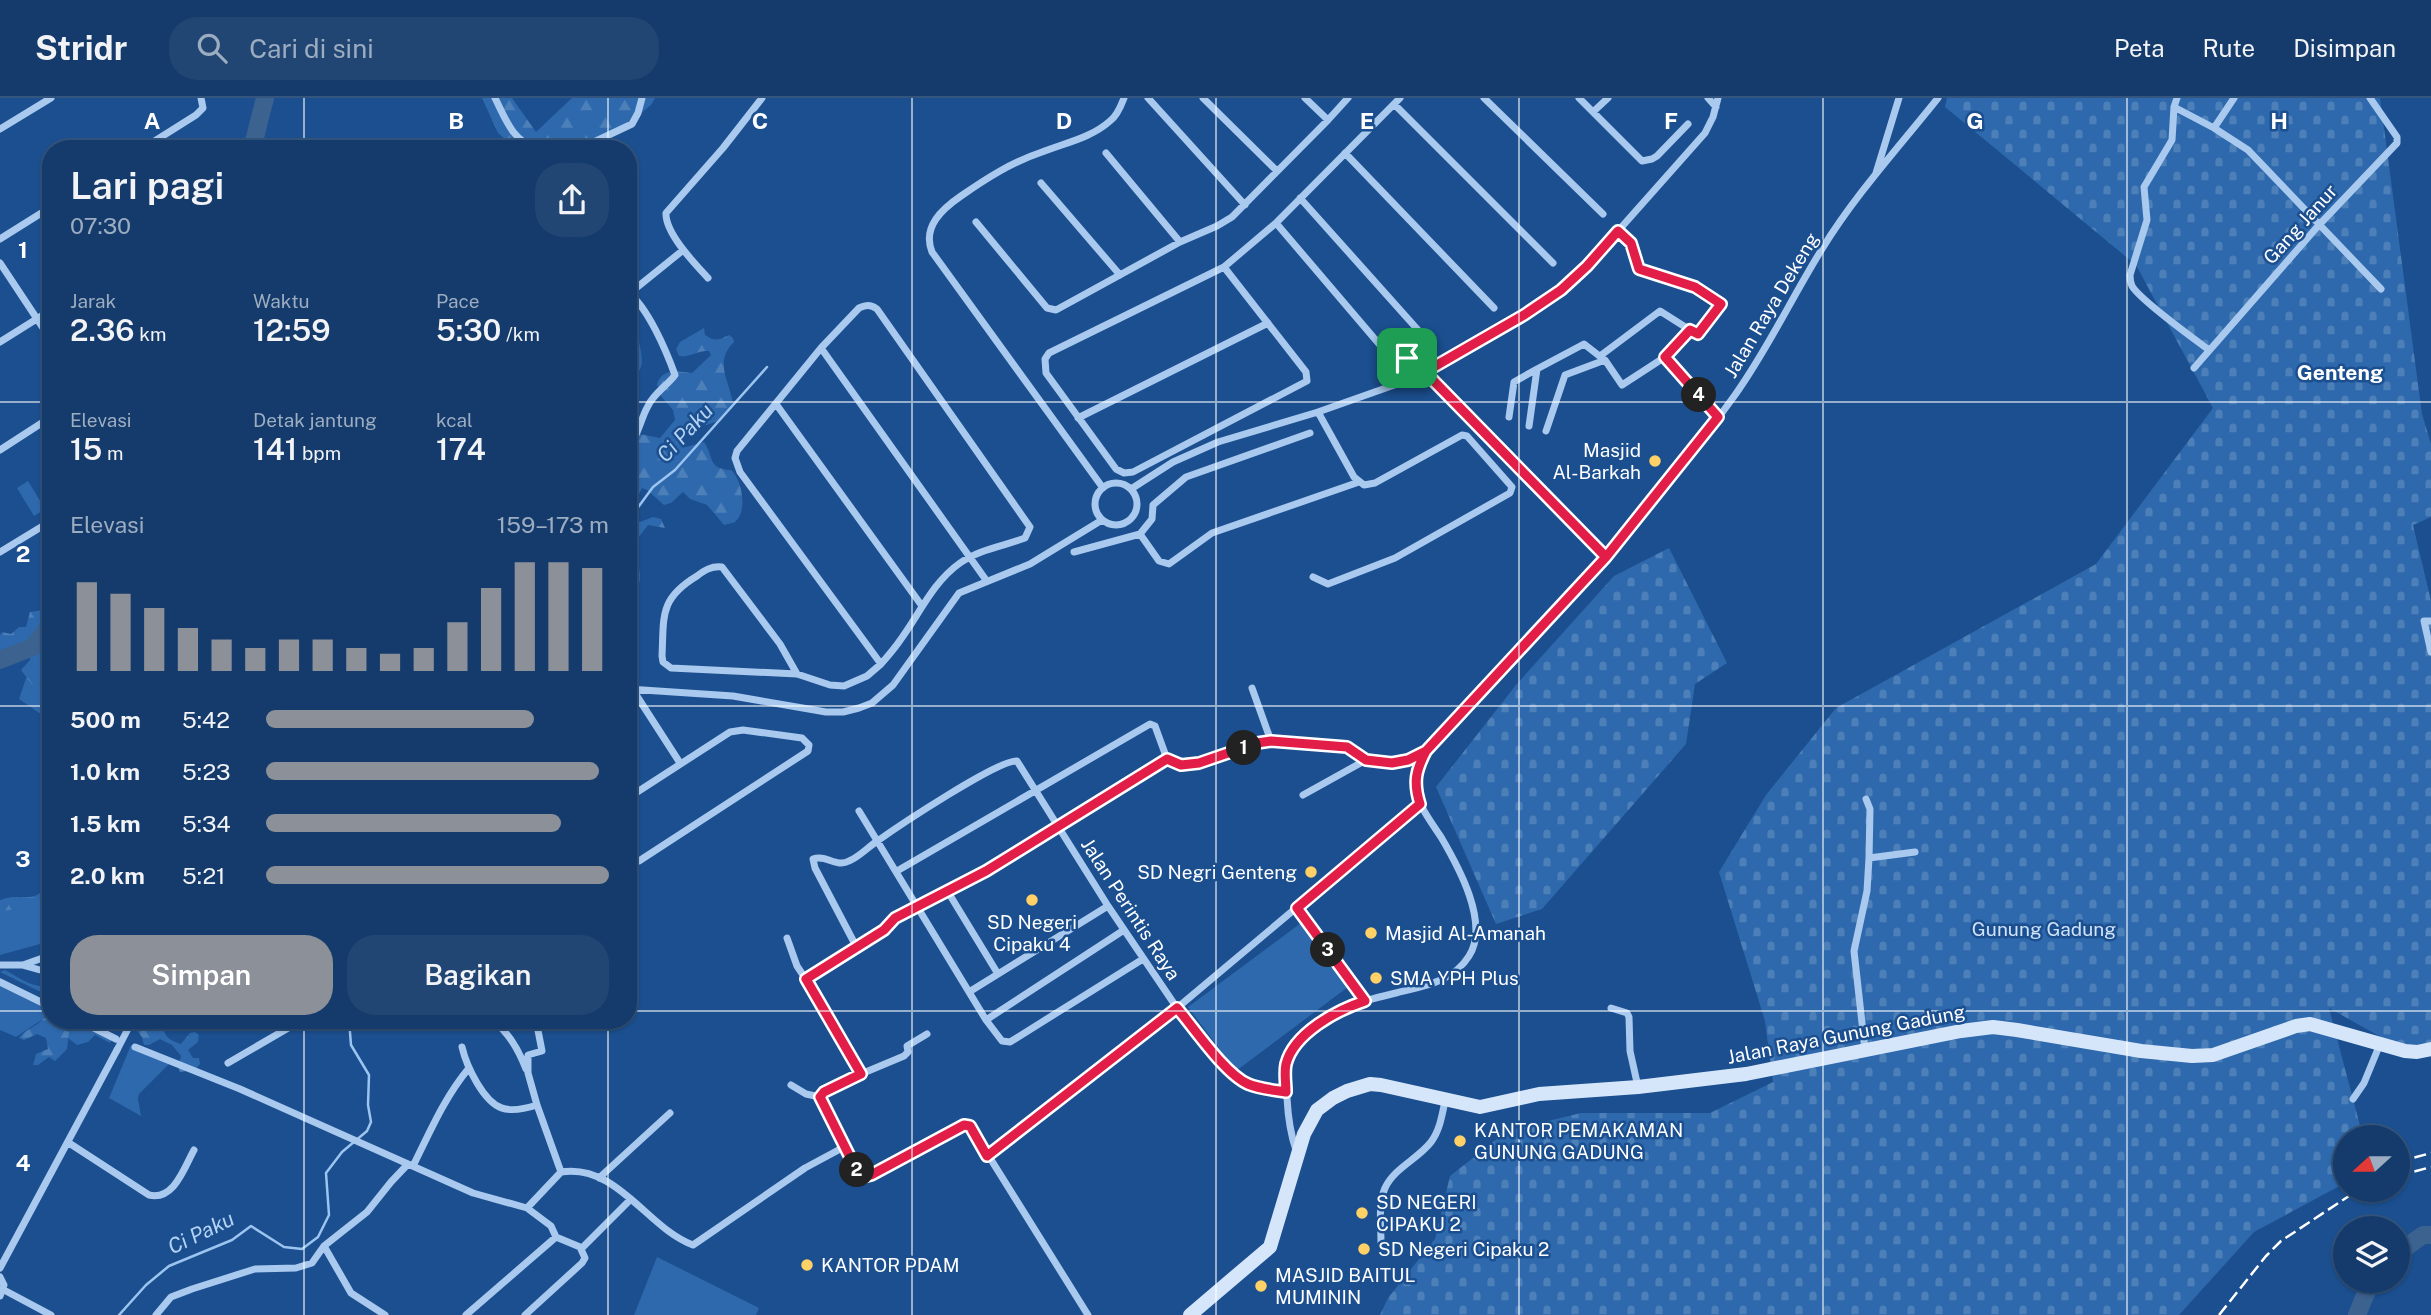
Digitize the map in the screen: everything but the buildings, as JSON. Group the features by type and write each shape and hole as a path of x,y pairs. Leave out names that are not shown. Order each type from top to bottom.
{"street":[{"path":"0,130 51,98"},
{"path":"156,140 196,115 203,108 201,98"},
{"path":"495,98 512,132 520,140"},
{"path":"598,140 632,124 642,98"},
{"path":"708,278 682,251 666,219 666,213 723,148 762,98"},
{"path":"1103,488 932,252 928,238 937,217 948,205 992,174 1091,134 1112,120 1124,98"},
{"path":"1149,98 1245,205"},
{"path":"1203,98 1277,171"},
{"path":"1305,98 1328,120"},
{"path":"976,222 1046,308 1056,310 1180,242 1232,217 1348,98"},
{"path":"1484,98 1603,214"},
{"path":"1579,98 1642,161 1657,156 1688,124"},
{"path":"1593,112 1608,98"},
{"path":"1130,489 1173,462 1218,442 1318,412 1417,377 1524,315 1561,290 1587,266 1704,133 1713,117 1717,102 1707,98"},
{"path":"1875,177 1899,98"},
{"name":"Jalan Raya Dekeng","path":"1297,1154 1291,1136 1286,1092 1286,1065 1293,1048 1343,1008 1433,984 1450,976 1468,958 1476,942 1475,916 1467,891 1451,855 1420,804 1415,782 1416,771 1426,751 1606,557 1737,393 1822,248 1938,98"},
{"path":"2177,98 2172,140 2144,187 2147,220 2130,282 2132,287 2155,307 2209,350"},
{"path":"2214,128 2234,98"},
{"name":"Gang Janur","path":"2194,368 2318,226 2397,143 2397,137 2370,98"},
{"path":"1224,267 1306,372 1308,377 1304,385 1133,472 1116,470 1046,373 1045,359 1049,353 1224,267 1276,223 1397,101 1553,263"},
{"path":"2174,107 2248,150 2381,289"},
{"path":"1106,153 1180,242"},
{"path":"1345,153 1494,308"},
{"path":"1041,183 1121,275"},
{"path":"1276,223 1391,358 1407,358 1419,348 1424,341 1418,330 1300,198"},
{"path":"0,239 42,213"},
{"path":"1546,431 1565,375 1603,358 1660,311 1698,334 1721,304 1695,287 1639,269 1631,243 1618,231"},
{"path":"637,287 682,251"},
{"path":"0,263 42,326"},
{"path":"637,303 648,316 675,375 645,409 637,434"},
{"path":"797,674 780,644 722,567 708,568 681,585 671,597 665,612 662,656 667,666 797,674 830,685 844,686 867,676 881,664 951,570 969,557 1001,544 1026,538 1030,527 877,309 871,305 859,309 821,348 737,451 737,465 881,664"},
{"path":"0,342 42,316"},
{"path":"1078,418 1268,323"},
{"path":"1509,417 1514,382 1584,344 1603,358 1622,385 1665,357 1690,330"},
{"path":"821,348 986,580"},
{"path":"1419,348 1429,370 1606,557"},
{"path":"1665,357 1718,417"},
{"path":"1407,358 1417,377"},
{"path":"1530,426 1538,369"},
{"path":"776,404 922,606"},
{"path":"1313,577 1328,584 1395,558 1510,493 1512,487 1467,436 1462,435 1375,483 1364,485 1359,482 1318,412"},
{"path":"0,450 42,423"},
{"path":"1074,552 1140,534 1152,519 1153,505 1185,477 1310,433"},
{"path":"1140,534 1159,561 1169,564 1213,533 1359,482"},
{"path":"1117,484 1130,489 1135,495 1137,507 1131,519 1120,525 1102,520 1095,504 1103,488 1117,484"},
{"path":"637,690 733,696 826,712 859,708 872,703 893,685 959,593 1030,564 1102,520"},
{"path":"0,552 42,526"},
{"path":"2431,621 2424,621 2431,652"},
{"path":"1252,688 1271,741"},
{"path":"637,699 680,763"},
{"path":"897,872 1150,724 1154,726 1167,759 1181,765 1199,763 1257,743 1271,741 1347,747 1366,760 1392,763 1408,760 1426,751"},
{"path":"637,792 724,734 753,731 802,738 809,745 808,751 637,862"},
{"path":"806,979 884,930 890,922 986,871 1167,759"},
{"path":"1303,795 1366,760"},
{"name":"Jalan Perintis Raya","path":"857,948 813,861 815,857 846,863 980,775 1010,761 1017,761 1108,906 1177,1008 1242,1081 1251,1086 1286,1092"},
{"path":"1865,1051 1854,951 1867,891 1870,809 1866,799"},
{"path":"987,1156 1177,1008 1420,804"},
{"path":"859,811 986,1020 1002,1041 1010,1042 1143,959"},
{"path":"1869,858 1915,852"},
{"path":"948,892 998,974"},
{"path":"969,992 1108,906"},
{"path":"1297,908 1365,1001"},
{"path":"986,1020 1124,930"},
{"path":"787,938 797,966 861,1074"},
{"path":"22,965 42,958"},
{"path":"0,965 22,965 42,971"},
{"path":"0,982 42,1003"},
{"path":"1611,1008 1627,1013 1629,1017 1630,1051 1638,1087"},
{"name":"Jalan Raya Gunung Gadung","path":"1190,1315 1270,1247 1297,1154 1317,1110 1347,1091 1370,1084 1480,1107 1539,1094 1638,1087 1746,1074 1993,1027 2141,1051 2192,1056 2213,1055 2296,1026 2310,1024 2405,1051 2431,1049"},
{"path":"96,1029 116,1039"},
{"path":"0,1268 128,1029"},
{"path":"228,1063 287,1029"},
{"path":"502,1029 514,1044 528,1073 561,1172"},
{"path":"528,1073 528,1055 542,1051 538,1029"},
{"path":"820,1097 824,1092 904,1056 908,1052 906,1046 927,1034"},
{"path":"2353,1099 2364,1083 2380,1044"},
{"path":"135,1047 240,1089 473,1193 527,1208 551,1226 556,1237 582,1248"},
{"path":"462,1047 469,1068 488,1101 502,1109 522,1110 537,1105"},
{"path":"156,1315 172,1297 217,1281 265,1267 304,1267 312,1264 324,1246 367,1212 391,1182 410,1165 455,1084 469,1068"},
{"path":"792,1085 806,1094 820,1097"},
{"path":"820,1097 859,1175 867,1177 964,1125 970,1126 1088,1315"},
{"path":"1381,1242 1381,1204 1385,1187 1392,1176 1431,1142 1440,1125 1445,1101"},
{"path":"599,1178 670,1113"},
{"path":"69,1143 156,1197 172,1190 194,1150"},
{"path":"527,1208 561,1172 569,1171 599,1178 693,1245 805,1168 844,1147"},
{"path":"582,1248 631,1199"},
{"path":"466,1315 556,1237"},
{"path":"324,1246 351,1293 385,1315"},
{"path":"525,1315 582,1263 585,1258 582,1248"},
{"path":"0,1277 3,1281 2,1293 51,1315"}],"green space":[{"path":"482,98 512,98 536,132 572,98 655,98 651,105 606,140 506,140 498,133"},
{"name":"Gunung Gadung","path":"1947,98 2380,98 2422,414 2431,444 2431,517 2413,525 2431,601 2431,1045 2404,1050 2329,1008 2360,1125 2333,1125 2333,1189 2254,1232 2179,1315 1380,1315 1388,1298 1435,1239 1450,1176 1507,1131 1581,1113 1710,1113 1773,1082 1765,1021 1719,872 1766,795 1836,708 2096,564 2213,408 2136,265 1945,107"},
{"path":"704,328 705,335 712,339 729,335 734,342 724,358 733,406 719,421 706,425 696,423 680,431 678,438 686,447 704,442 712,461 718,467 731,470 735,474 741,488 741,511 735,522 724,525 707,505 690,499 683,492 671,503 664,505 642,488 637,497 637,436 639,434 660,438 675,420 673,410 660,395 657,384 659,379 676,371 692,373 711,355 709,351 705,351 679,356 676,349 680,342"},
{"path":"637,341 642,359 637,374"},
{"path":"28,481 42,504 42,511 34,516 17,488"},
{"path":"653,517 661,519 665,528 648,525 637,539 637,521"},
{"path":"1669,548 1727,663 1695,684 1686,744 1542,909 1496,924 1436,787 1516,685 1614,576"},
{"path":"637,565 639,569 637,588"},
{"path":"42,610 42,663 38,665 36,684 33,686 21,670 30,660 30,652 10,657 0,668 0,635 2,632 11,634 19,627 26,627 30,612"},
{"path":"42,656 42,715 19,699 26,678"},
{"path":"42,891 42,906 0,912 0,900 33,897"},
{"path":"42,897 42,943 0,955 0,909"},
{"path":"1301,923 1348,987 1236,1071 1188,1007"},
{"path":"5,970 33,985 42,986 42,993 0,972"},
{"path":"0,979 42,1000 42,1020 16,1037 0,1030"},
{"path":"42,1020 42,1029 69,1032 67,1049 55,1061 49,1057 38,1065 33,1065 36,1054 48,1049 46,1038 37,1034 24,1040 19,1038"},
{"path":"56,1029 101,1029 115,1036 110,1043 95,1035 88,1042 77,1045"},
{"path":"164,1029 170,1039 181,1044 190,1033 195,1032 199,1035 198,1042 188,1050 193,1058 199,1058 200,1064 195,1070 180,1072 178,1067 181,1056 172,1045 160,1039 144,1045 137,1031"},
{"path":"131,1045 172,1061 139,1094 141,1116 109,1098"},
{"path":"657,1257 759,1308 756,1315 634,1315"}],"waterway":[{"path":"254,140 265,98"},
{"name":"Ci Paku","path":"637,509 653,487 675,470 767,367"},
{"path":"0,660 33,647 42,636"},
{"name":"Ci Paku","path":"119,1315 146,1285 169,1266 232,1240 251,1226 284,1247 302,1249 318,1237 329,1215 326,1173 342,1152 367,1131 371,1122 368,1105 369,1075 351,1045 350,1029"},
{"path":"2410,1244 2423,1235 2431,1235"},
{"path":"2357,1315 2366,1293"}],"railway":[{"path":"2410,1159 2431,1153"},
{"path":"2410,1173 2431,1167"},
{"path":"2219,1315 2281,1241 2340,1202"}],"place":[{"name":"Masjid Al-Barkah","path":"1655,461"},
{"name":"SD Negri Genteng","path":"1311,872"},
{"name":"SD Negeri Cipaku 4","path":"1032,900"},
{"name":"Masjid Al-Amanah","path":"1371,933"},
{"name":"SMA YPH Plus","path":"1376,978"},
{"name":"KANTOR PEMAKAMAN GUNUNG GADUNG","path":"1460,1141"},
{"name":"SD NEGERI CIPAKU 2","path":"1362,1213"},
{"name":"SD Negeri Cipaku 2","path":"1364,1249"},
{"name":"KANTOR PDAM","path":"807,1265"},
{"name":"MASJID BAITUL MUMININ","path":"1261,1286"}],"district":[{"name":"Genteng","path":"2340,373"}],"route":[{"path":"1407,358 1417,377 1425,372 1606,557 1426,751 1408,760 1392,763 1366,760 1347,747 1271,741 1257,743 1199,763 1181,765 1167,759 986,871 895,918 884,930 806,979 861,1074 822,1093 820,1097 859,1175 871,1175 964,1125 970,1126 987,1156 1177,1008 1242,1081 1251,1086 1286,1092 1286,1065 1293,1048 1315,1027 1343,1008 1365,1001 1297,908 1420,804 1416,793 1416,771 1426,751 1526,641 1606,557 1718,417 1665,357 1690,330 1698,334 1721,304 1695,287 1639,269 1631,243 1618,231 1575,278 1544,303 1432,368 1419,348 1407,358"}]}
